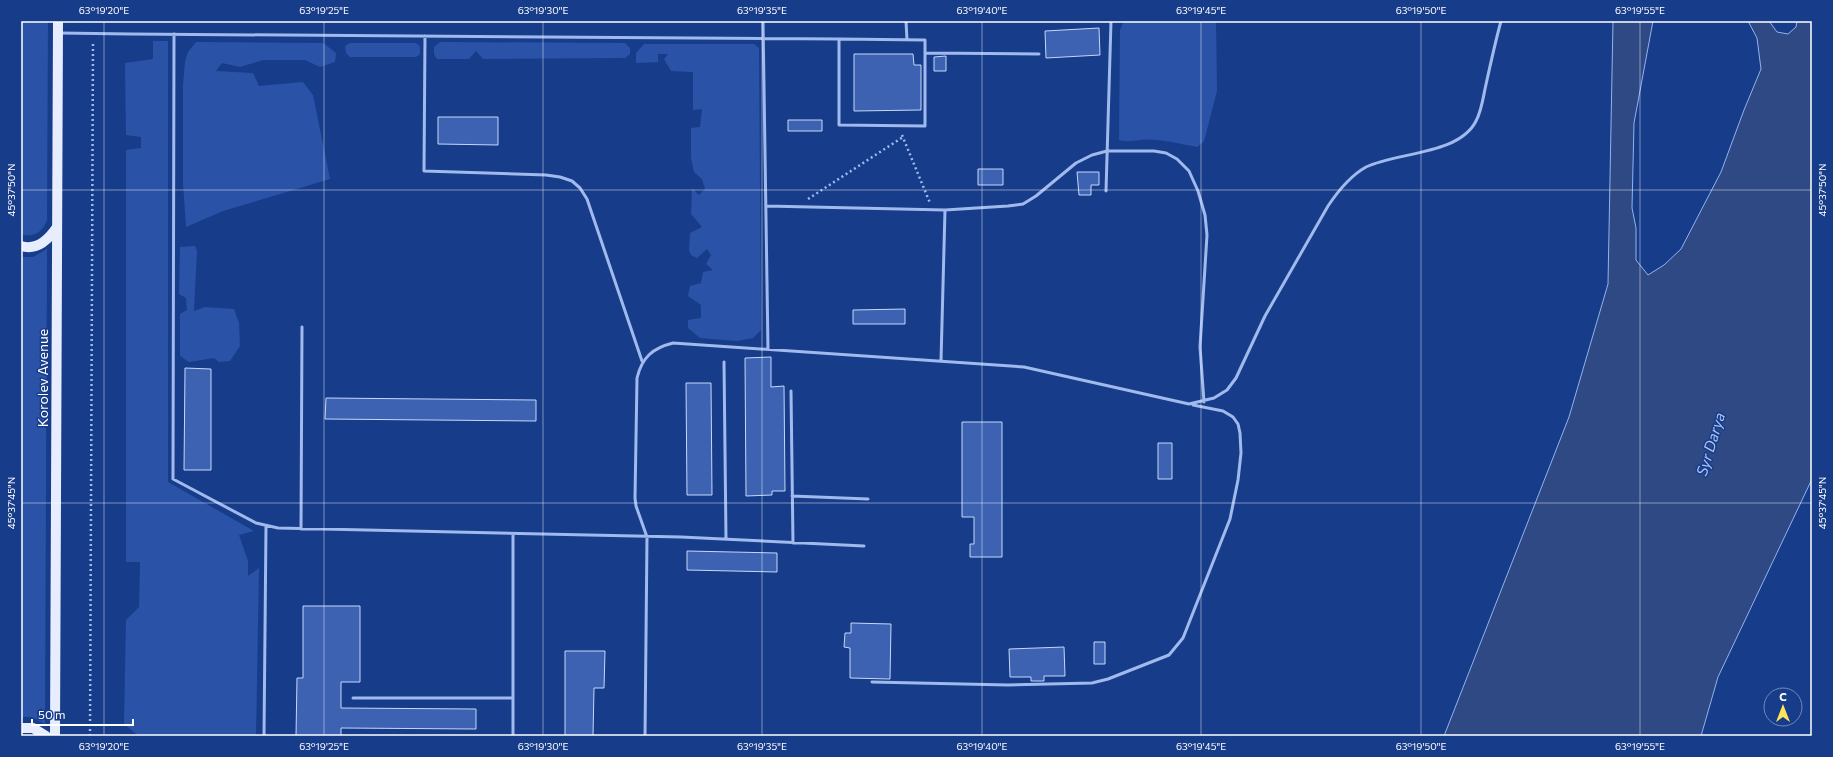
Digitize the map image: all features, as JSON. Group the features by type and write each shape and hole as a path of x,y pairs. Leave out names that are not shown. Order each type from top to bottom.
{"main road":[{"name":"Korolev Avenue","path":"55,736 58,21"},
{"path":"21,246 26,248 39,245 51,235 57,227"},
{"path":"21,728 33,728 46,736"}],"lane":[{"path":"763,21 768,349"},
{"path":"906,21 906,40"},
{"path":"1106,191 1111,21"},
{"path":"1189,404 1204,402 1214,398 1227,390 1236,378 1265,316 1328,206 1340,189 1353,176 1366,167 1456,141 1470,131 1476,121 1482,100 1501,21"},
{"path":"58,33 93,34 764,38 925,40 924,126 839,125 839,39"},
{"path":"174,34 173,479 256,523 266,526 301,529 726,539 864,546"},
{"path":"425,36 424,172 546,175 572,181 580,188 587,199 642,362"},
{"path":"925,53 1039,54"},
{"path":"766,206 945,210 1023,204 1036,196 1076,163 1092,155 1107,151 1154,151 1166,153 1177,159 1188,171 1198,191 1205,215 1207,234 1200,347 1204,402"},
{"path":"941,362 945,210"},
{"path":"301,529 302,327"},
{"path":"645,736 647,537 636,506 635,498 637,378 642,362 654,350 673,343 1024,367 1223,411 1233,417 1238,424 1241,453 1238,480 1230,519 1184,638 1169,655 1108,679 1092,683 1008,685 872,682"},
{"path":"724,362 726,539"},
{"path":"791,391 793,542"},
{"path":"792,496 868,499"},
{"path":"264,736 266,526"},
{"path":"513,534 513,736"},
{"path":"353,698 513,698"}],"path":[{"path":"90,736 93,34"},
{"path":"898,126 933,210"},
{"path":"798,206 903,137"}],"shaded area":[{"path":"21,21 48,21 47,220 40,231 30,235 21,234"},
{"path":"1124,21 1216,21 1217,91 1204,141 1197,147 1154,140 1119,140 1120,30"},
{"path":"153,41 168,41 168,482 254,531 239,535 248,561 248,576 259,568 256,736 139,736 124,724 126,620 139,607 140,562 126,562 126,150 141,148 141,137 126,135 125,63 153,59"},
{"path":"196,42 323,43 336,53 335,62 320,67 305,60 263,60 240,67 222,63 216,71 253,73 259,86 303,82 313,95 330,179 223,211 186,227 183,183 183,85 185,62 188,52"},
{"path":"440,42 625,43 630,48 630,54 625,58 483,59 476,51 469,59 437,59 434,54 434,47"},
{"path":"350,43 416,43 420,46 420,54 416,57 350,57 346,53 345,46"},
{"path":"644,44 754,44 759,48 761,330 753,338 737,341 700,338 688,328 688,320 701,318 701,305 688,296 690,286 701,283 703,272 713,270 706,264 711,255 707,249 697,258 691,255 689,250 690,233 702,227 691,214 692,188 699,195 705,189 702,179 694,172 691,158 691,128 700,127 702,109 693,110 693,72 671,71 664,59 668,54 658,54 658,62 636,63 636,53"},
{"path":"195,246 197,251 194,311 205,307 234,309 239,323 240,346 230,361 219,362 214,358 189,362 180,356 180,314 187,310 186,298 179,294 180,247"},
{"path":"47,249 45,724 32,717 21,717 21,257 33,257"}],"water":[{"name":"Syr Darya","path":"1613,21 1653,21 1634,123 1632,208 1636,228 1636,260 1648,275 1664,265 1681,249 1721,172 1761,69 1757,38 1748,21 1769,21 1777,32 1788,34 1796,27 1797,21 1812,21 1812,479 1718,677 1701,736 1444,736 1569,417 1608,284"}],"building":[{"path":"1099,28 1100,55 1046,58 1045,31"},
{"path":"854,54 913,54 914,65 921,65 921,110 854,111"},
{"path":"946,56 946,71 934,71 934,57"},
{"path":"438,117 498,117 498,145 438,144"},
{"path":"788,120 822,120 822,131 788,131"},
{"path":"978,169 1003,169 1003,185 978,185"},
{"path":"1077,172 1099,172 1099,185 1091,185 1091,195 1079,195"},
{"path":"905,309 905,324 853,324 853,310"},
{"path":"771,357 771,387 784,386 785,491 772,491 772,495 746,496 745,358"},
{"path":"185,368 211,369 211,470 184,470"},
{"path":"686,383 711,383 712,495 687,495"},
{"path":"326,398 536,400 536,421 325,419"},
{"path":"962,422 1002,422 1002,557 970,557 970,544 974,544 974,517 962,517"},
{"path":"1158,443 1172,443 1172,479 1158,479"},
{"path":"687,551 777,553 777,572 687,570"},
{"path":"303,606 360,606 360,682 341,682 341,708 476,709 476,729 341,728 341,736 296,736 297,678 303,678"},
{"path":"851,623 891,624 890,679 850,678 850,648 844,647 845,633 851,633"},
{"path":"1094,642 1105,642 1105,664 1094,664"},
{"path":"1064,647 1065,676 1044,676 1044,681 1031,681 1031,677 1010,677 1009,649"},
{"path":"565,651 605,651 604,688 594,688 593,736 565,736"}]}
